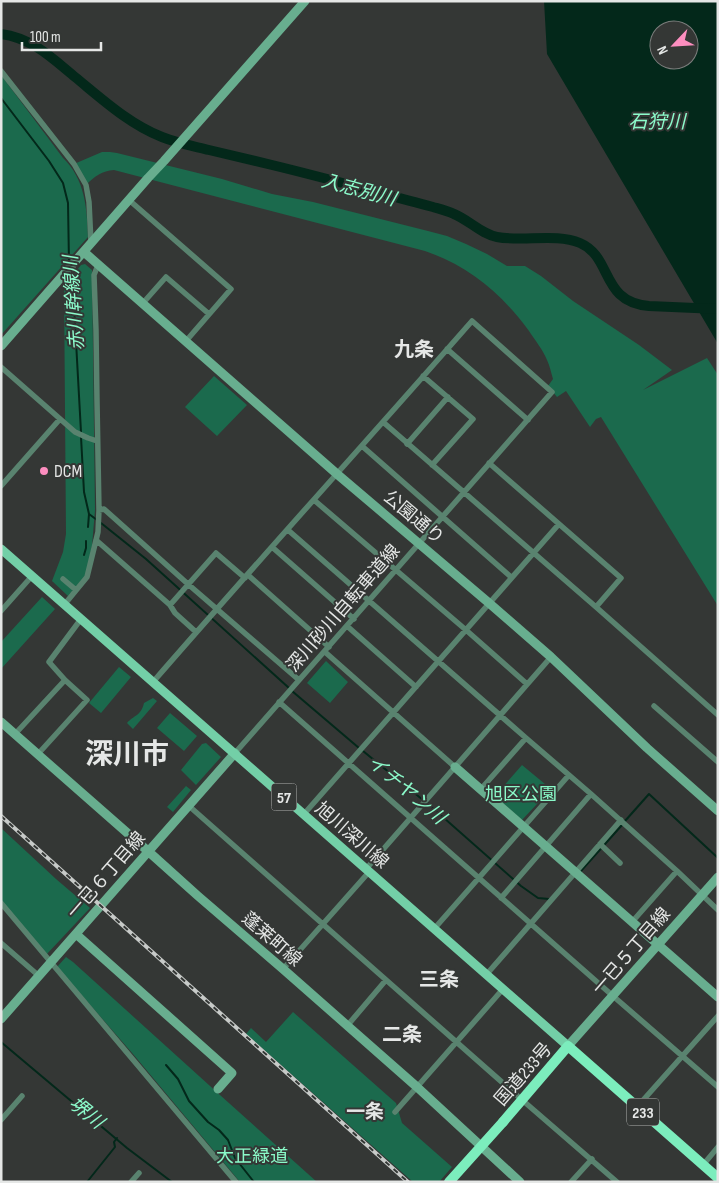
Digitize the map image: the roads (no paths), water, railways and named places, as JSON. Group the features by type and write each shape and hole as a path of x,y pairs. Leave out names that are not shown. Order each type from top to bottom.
{"highway":[{"name":"国道233号","path":"449,1182 568,1046 718,1178"}],"main road":[{"name":"旭川深川線","path":"1,549 568,1046"}],"street":[{"path":"1,346 305,1"},
{"path":"1,70 74,164 86,185 89,202 91,245"},
{"path":"129,200 231,289 186,341"},
{"name":"公園通り","path":"84,252 337,474 420,543 551,657 647,748 718,811"},
{"path":"64,605 87,577 98,532 94,275 98,265"},
{"path":"143,303 166,277 209,314"},
{"name":"深川砂川自転車道線","path":"235,753 552,392 472,321 447,349"},
{"path":"153,682 447,349 528,420"},
{"path":"1,367 75,432 98,441"},
{"path":"423,376 473,419 432,465"},
{"path":"408,444 448,397"},
{"path":"1,486 60,419"},
{"path":"382,422 718,715"},
{"path":"362,446 511,577"},
{"path":"489,463 621,578 596,607"},
{"path":"314,500 527,684"},
{"path":"99,510 104,509 299,680"},
{"path":"304,814 559,524"},
{"path":"288,530 591,794 718,910"},
{"path":"96,540 170,605 175,613 196,632"},
{"path":"272,547 354,619"},
{"path":"170,605 216,553 246,576 327,649 393,713 718,997"},
{"path":"1,611 32,576"},
{"path":"63,579 76,590"},
{"path":"38,754 87,700 49,662 81,619"},
{"path":"347,626 416,688"},
{"path":"283,970 410,818 551,657"},
{"path":"15,734 65,680"},
{"path":"280,702 530,924 718,1087"},
{"path":"654,706 718,762"},
{"name":"蓬莱町線","path":"1,722 417,1087 520,1182"},
{"path":"481,789 526,738"},
{"name":"一已６丁目線","path":"1,1019 235,753"},
{"path":"434,929 569,775"},
{"path":"501,898 591,794"},
{"path":"188,806 617,1182"},
{"path":"486,974 620,820"},
{"path":"600,844 620,863"},
{"path":"632,922 677,871"},
{"name":"一已５丁目線","path":"568,1046 718,877"},
{"path":"1,903 236,1182"},
{"path":"76,934 232,1074 218,1089"},
{"path":"1,942 39,976"},
{"path":"346,1026 386,980"},
{"path":"395,1112 503,989"},
{"path":"637,1107 718,1016"},
{"path":"1,1120 22,1096"},
{"path":"703,1165 718,1147"},
{"path":"571,1182 592,1159"},
{"path":"131,1182 139,1172"}],"water":[{"name":"石狩川","path":"544,1 718,1 718,344 547,54"}],"waterway":[{"name":"入志別川","path":"1,34 32,44 116,110 138,125 162,137 441,209 497,237 571,240 580,243 598,258 614,288 633,303 649,306 718,309"},
{"name":"赤川幹線川","path":"1,98 49,161 63,183 68,203 69,263"},
{"name":"赤川幹線川","path":"70,272 73,287 81,432"},
{"name":"赤川幹線川","path":"81,437 84,492 89,514 88,527"},
{"name":"イチヤン川","path":"89,514 97,520"},
{"name":"イチヤン川","path":"101,523 146,559 289,688"},
{"name":"赤川幹線川","path":"84,555 86,541"},
{"name":"イチヤン川","path":"292,691 359,748"},
{"name":"イチヤン川","path":"363,751 423,800"},
{"name":"イチヤン川","path":"625,821 649,794 718,858"},
{"name":"イチヤン川","path":"427,803 521,886 538,898 549,899"},
{"name":"イチヤン川","path":"580,872 622,825"},
{"name":"堺川","path":"1,1042 127,1148 172,1182"},
{"path":"166,1065 178,1079 189,1101 228,1140 235,1158 254,1182"},
{"path":"87,1182 115,1147 114,1142 117,1138"}],"railway":[{"path":"1,816 408,1182"}],"place":[{"name":"DCM","path":"44,471"}],"district":[{"name":"九条","path":"414,349"},
{"name":"深川市","path":"127,753"},
{"name":"三条","path":"439,979"},
{"name":"二条","path":"402,1034"},
{"name":"一条","path":"365,1111"}],"park label":[{"name":"旭区公園","path":"521,794"},
{"name":"大正緑道","path":"252,1156"}]}
